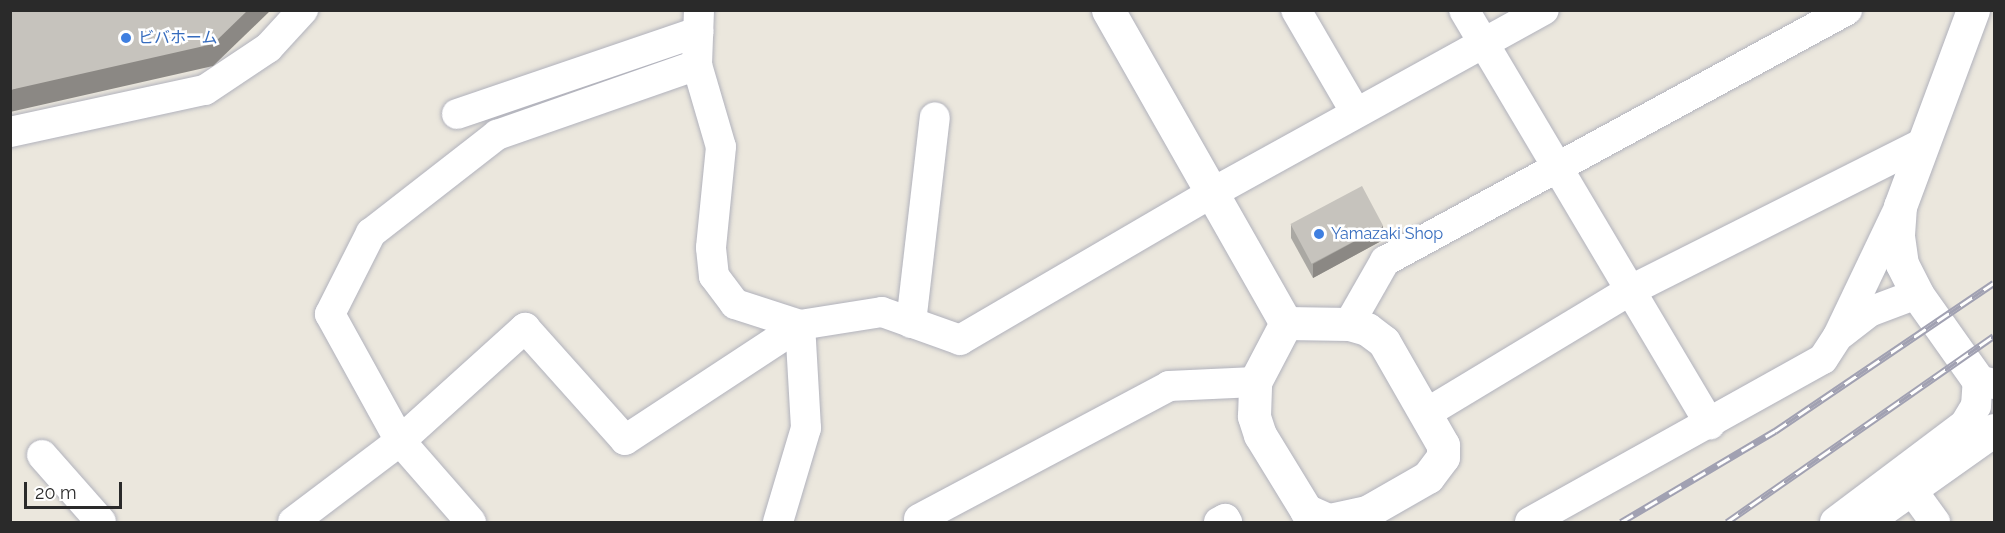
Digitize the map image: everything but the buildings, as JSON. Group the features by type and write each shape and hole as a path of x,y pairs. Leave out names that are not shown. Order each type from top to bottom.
{"street":[{"path":"10,132 205,90 268,48 303,10"},
{"path":"1108,10 1286,323"},
{"path":"1296,10 1356,113"},
{"path":"1464,10 1555,169 1710,425"},
{"path":"293,522 400,441 525,328 625,440 800,325 882,312 960,340 1212,193 1545,10"},
{"path":"1349,324 1385,261 1555,169 1799,22 1847,10"},
{"path":"1530,522 1811,369 1823,359 1838,336 1900,206 1973,10"},
{"path":"457,114 699,21 697,65 721,147 711,248 714,276 735,304 800,325"},
{"path":"471,522 400,441 330,314 371,233 497,135 697,65"},
{"path":"911,323 936,117"},
{"path":"1425,414 1629,291 1923,143"},
{"path":"1834,522 1965,424 1986,382 1917,294 1902,264 1898,236 1900,206"},
{"path":"1838,336 1869,312 1917,294"},
{"path":"1286,323 1349,324 1367,329 1384,342 1443,445 1443,457 1428,477 1386,504 1328,520 1306,510 1260,435 1254,416 1255,382 1286,323"},
{"path":"778,522 806,428 800,325"},
{"path":"919,519 1169,386 1255,382"},
{"path":"1864,522 1995,430"},
{"path":"42,455 101,522"},
{"path":"1911,489 1935,522"},
{"path":"1219,522 1226,519 1227,522"}],"railway":[{"path":"1621,522 1775,431 1994,283"},
{"path":"1727,522 1994,336"}],"place":[{"name":"ビバホーム","path":"126,38"},
{"name":"Yamazaki Shop","path":"1319,234"}]}
